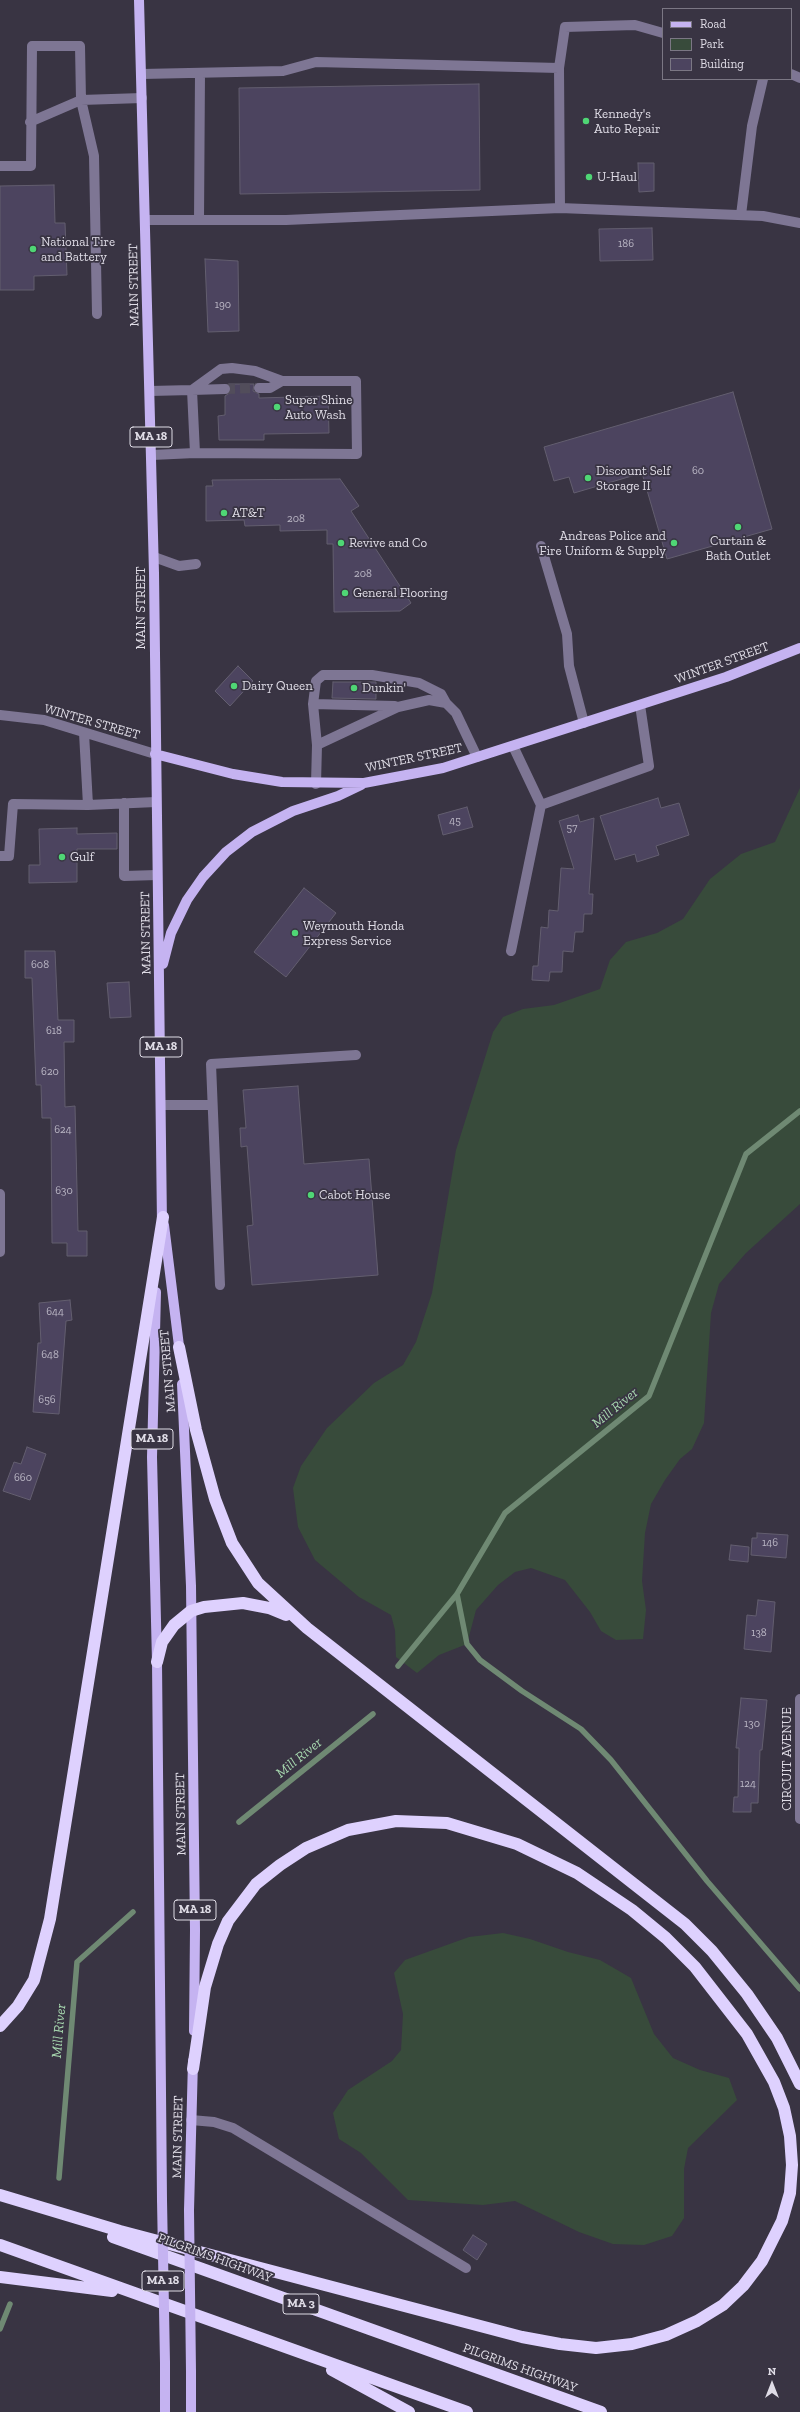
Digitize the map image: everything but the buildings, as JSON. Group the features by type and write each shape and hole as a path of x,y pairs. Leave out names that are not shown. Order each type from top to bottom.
{"highway":[{"path":"0,2026 18,2006 34,1980 50,1919 163,1217"},
{"path":"179,1347 189,1402 215,1499 232,1542 258,1584 307,1628 685,1924 712,1951 747,1994 777,2038 800,2084"},
{"path":"157,1662 159,1651 168,1632 182,1617 191,1611 216,1604 256,1604 281,1612 307,1628"},
{"path":"0,2196 120,2231 522,2337 560,2344 596,2348 632,2344 666,2335 697,2321 723,2305 743,2286 767,2254 782,2221 790,2193 792,2166 790,2136 776,2088 747,2034 695,1967 666,1938 632,1910 577,1873 517,1844 447,1823 396,1821 348,1830 299,1852 256,1884 228,1922 218,1944 206,1987 193,2069"},
{"name":"PILGRIMS HIGHWAY","path":"0,2196 601,2412"},
{"path":"0,2245 467,2412"},
{"path":"0,2277 135,2294"},
{"path":"267,2341 334,2372 409,2412"}],"main road":[{"name":"MAIN STREET","path":"139,0 152,455 155,754 162,1106 163,1217 154,1318 152,1387 157,1662 165,2412"},
{"name":"WINTER STREET","path":"155,754 251,778 316,784 364,783 443,768 726,677 800,648"},
{"path":"160,974 171,933 187,900 203,877 226,852 252,832 293,811 338,796 364,783"},
{"name":"MAIN STREET","path":"163,1217 179,1347 186,1448 191,1611 195,1930 189,2210 191,2412"}],"street":[{"path":"560,208 558,68 565,27 635,25 662,33"},
{"path":"0,166 31,166 30,122 32,46 80,46 81,100 94,156 97,314"},
{"path":"142,74 283,72 316,62 410,63 558,68"},
{"path":"199,220 200,73"},
{"path":"741,215 752,126 763,80"},
{"path":"30,122 81,100 142,98"},
{"path":"146,220 286,220 560,208 741,215 800,223"},
{"path":"152,455 194,453 357,454 356,381 282,381 255,371 232,368 221,370 192,390"},
{"path":"259,388 270,388 282,381"},
{"path":"150,391 225,388"},
{"path":"192,390 194,453"},
{"path":"541,546 567,634 570,666 584,723"},
{"path":"154,557 178,566 196,564"},
{"path":"316,784 317,745 313,704 316,681 324,675 372,675 419,683 441,694 446,703 456,713 478,757"},
{"path":"317,745 398,707 429,700 446,703"},
{"path":"313,704 398,707"},
{"path":"541,805 649,766 640,705"},
{"name":"WINTER STREET","path":"0,715 40,719 155,754"},
{"path":"84,733 88,805"},
{"path":"511,952 541,805 513,746"},
{"path":"0,856 9,856 13,804 88,805 156,802"},
{"path":"124,803 124,876 157,875"},
{"path":"220,1285 211,1064 356,1055"},
{"path":"162,1106 212,1106"},
{"path":"0,1194 0,1252"},
{"name":"CIRCUIT AVENUE","path":"800,1699 800,1819"},
{"path":"191,2120 214,2122 233,2128 466,2268"}],"green space":[{"path":"800,788 800,1204 746,1253 719,1284 711,1313 704,1423 692,1449 680,1459 665,1480 651,1504 645,1533 642,1581 646,1610 643,1639 616,1640 601,1631 590,1612 565,1580 531,1568 515,1572 498,1585 476,1610 467,1644 439,1655 417,1673 396,1657 395,1630 391,1615 359,1597 315,1560 298,1527 293,1488 301,1466 327,1428 374,1383 403,1365 416,1342 432,1293 456,1150 493,1032 503,1017 523,1009 554,1005 600,989 610,960 626,942 657,933 683,919 710,879 741,854 775,842"},
{"path":"503,1933 530,1939 568,1952 600,1960 631,1978 654,2034 673,2058 700,2070 729,2078 737,2100 688,2148 684,2169 684,2218 672,2236 644,2245 613,2244 579,2232 515,2201 483,2205 408,2200 361,2153 339,2139 333,2113 348,2090 392,2061 401,2050 403,2014 394,1973 405,1960 469,1937"}],"waterway":[{"name":"Mill River","path":"398,1666 457,1594 505,1513 649,1396 746,1154 800,1111"},
{"path":"457,1594 467,1644 480,1660 522,1691 581,1729 611,1760 707,1881 800,1989"},
{"name":"Mill River","path":"239,1822 373,1714"},
{"name":"Mill River","path":"59,2178 77,1962 133,1912"},
{"name":"Mill River","path":"0,2329 10,2304"}],"tunnel":[{"path":"225,389 259,388"}],"place":[{"name":"Kennedy's Auto Repair","path":"586,121"},
{"name":"U-Haul","path":"589,177"},
{"name":"National Tire and Battery","path":"33,249"},
{"name":"Super Shine Auto Wash","path":"277,407"},
{"name":"Discount Self Storage II","path":"588,478"},
{"name":"AT&T","path":"224,513"},
{"name":"Curtain & Bath Outlet","path":"738,527"},
{"name":"Revive and Co","path":"341,543"},
{"name":"Andreas Police and Fire Uniform & Supply","path":"674,543"},
{"name":"General Flooring","path":"345,593"},
{"name":"Dairy Queen","path":"234,686"},
{"name":"Dunkin'","path":"354,688"},
{"name":"Gulf","path":"62,857"},
{"name":"Weymouth Honda Express Service","path":"295,933"},
{"name":"Cabot House","path":"311,1195"}]}
